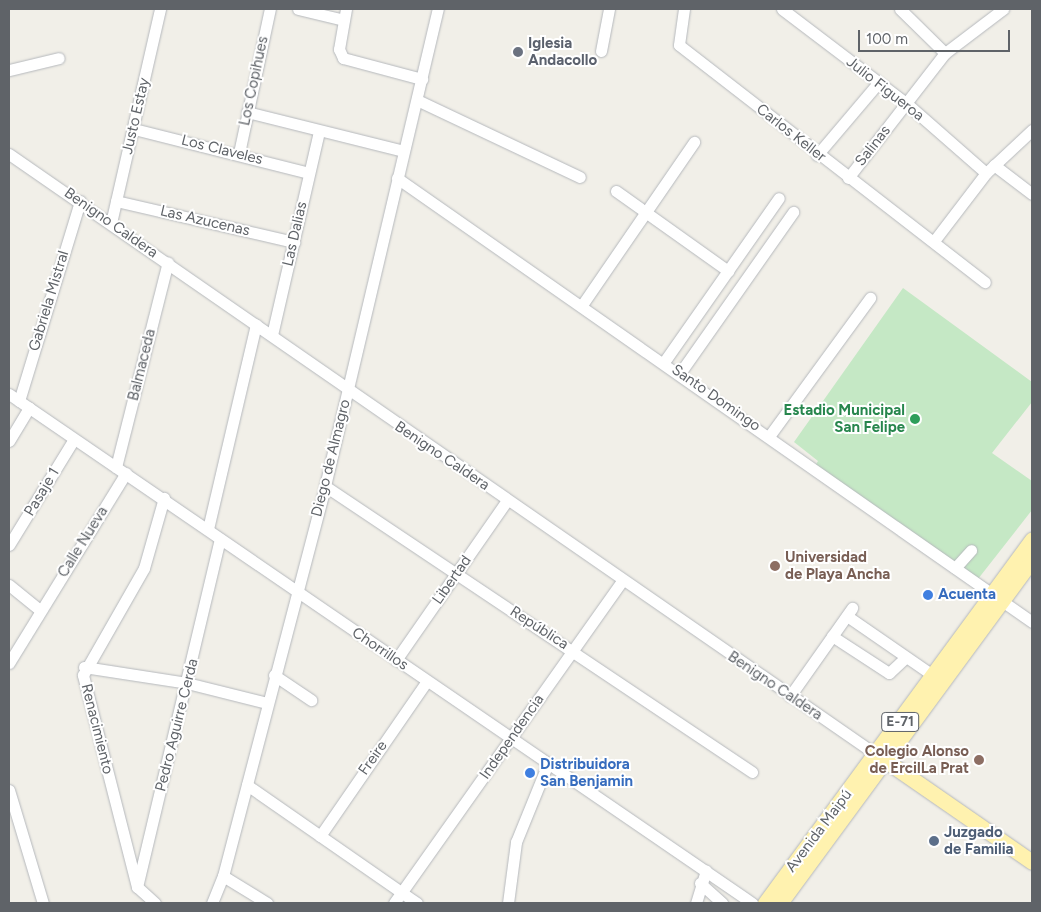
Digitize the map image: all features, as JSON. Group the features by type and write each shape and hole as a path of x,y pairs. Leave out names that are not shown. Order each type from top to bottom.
{"main road":[{"name":"Avenida Maipú","path":"780,903 881,758 997,598 1032,540"},
{"name":"Avenida Maipú","path":"765,903 881,758 934,676 997,598 1032,560"},
{"path":"881,758 1032,862"}],"street":[{"name":"Justo Estay","path":"111,223 160,9"},
{"name":"Los Copihues","path":"239,153 270,9"},
{"path":"298,9 345,15 339,48 342,58 355,63 422,79"},
{"name":"Diego de Almagro","path":"212,903 223,876 295,591 325,486 438,9"},
{"path":"601,52 609,9"},
{"name":"Carlos Keller","path":"684,9 679,45 817,155 934,241 985,282"},
{"name":"Julio Figueroa","path":"782,9 990,169 1032,194"},
{"path":"900,9 946,53"},
{"name":"Salinas","path":"848,178 946,53 1003,9"},
{"path":"9,70 59,58"},
{"path":"817,155 878,83"},
{"path":"417,100 580,177"},
{"path":"247,112 319,132 403,151"},
{"name":"Los Claveles","path":"134,129 239,153 309,173"},
{"path":"934,241 990,169 1032,130"},
{"name":"Las Dalias","path":"272,336 319,132"},
{"path":"582,305 694,142"},
{"name":"Benigno Caldera","path":"9,154 168,262 347,391 881,758"},
{"name":"Santo Domingo","path":"397,178 680,372 1032,622"},
{"path":"616,191 728,271"},
{"path":"664,362 779,198"},
{"name":"Gabriela Mistral","path":"18,401 80,201"},
{"name":"Las Azucenas","path":"116,201 294,242"},
{"path":"680,372 793,212"},
{"name":"Balmaceda","path":"116,467 168,262"},
{"path":"770,435 870,298"},
{"path":"208,530 256,325"},
{"name":"Chorrillos","path":"9,394 164,498 295,591 752,903"},
{"path":"9,441 29,408"},
{"name":"Pasaje 1","path":"9,545 74,439"},
{"name":"Calle Nueva","path":"9,663 40,610 126,474"},
{"name":"República","path":"325,486 573,650 752,772"},
{"name":"Renacimiento","path":"137,887 84,667 144,568 164,498"},
{"name":"Libertad","path":"396,660 507,500"},
{"name":"Pedro Aguirre Cerda","path":"137,887 220,539"},
{"path":"955,568 971,550"},
{"name":"Independencia","path":"394,903 622,581"},
{"path":"9,585 40,610"},
{"path":"790,696 849,612 906,657 934,676"},
{"path":"832,636 889,673 906,657"},
{"path":"84,667 187,683 267,703"},
{"path":"274,675 311,700"},
{"name":"Freire","path":"320,836 427,681"},
{"path":"508,903 516,842 548,763"},
{"path":"247,785 417,903"},
{"path":"9,790 43,903"},
{"path":"696,903 700,883 706,871"},
{"path":"223,876 268,903"},
{"path":"700,883 722,903"},
{"path":"137,887 155,903"}],"green space":[{"name":"Estadio Municipal San Felipe","path":"903,288 1032,382 1032,402 992,453 1032,481 1032,510 978,579 815,466 818,461 794,442"}],"place":[{"name":"Iglesia Andacollo","path":"518,52"},
{"name":"Estadio Municipal San Felipe","path":"915,419"},
{"name":"Universidad de Playa Ancha","path":"775,566"},
{"name":"Acuenta","path":"928,595"},
{"name":"Colegio Alonso de ErcilLa Prat","path":"979,760"},
{"name":"Distribuidora San Benjamin","path":"530,773"},
{"name":"Juzgado de Familia","path":"934,841"}]}
